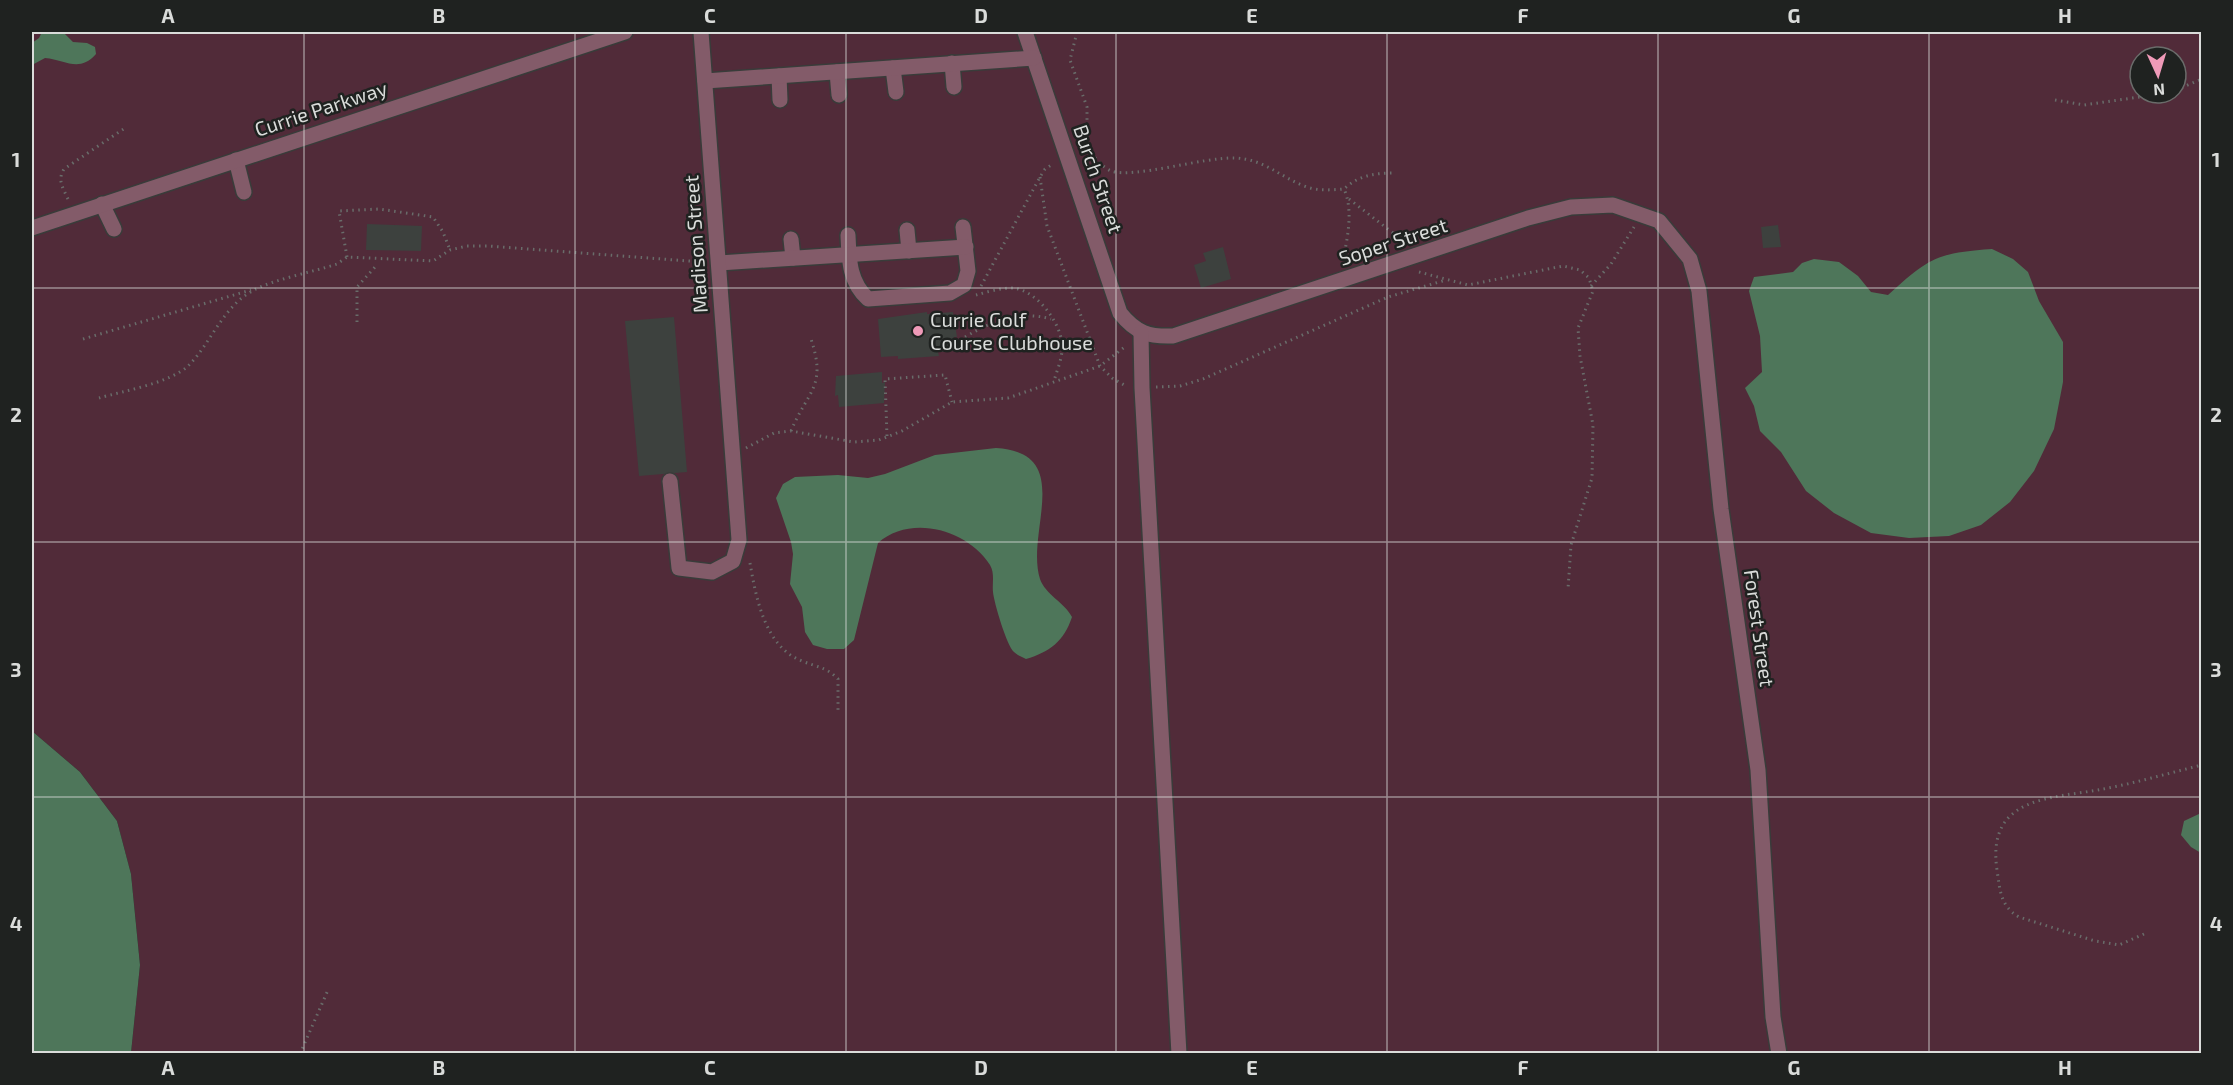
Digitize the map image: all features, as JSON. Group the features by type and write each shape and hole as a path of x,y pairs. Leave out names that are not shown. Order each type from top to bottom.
{"street":[{"name":"Currie Parkway","path":"32,228 625,32"},
{"name":"Madison Street","path":"670,481 679,568 712,572 733,561 739,540 701,32"},
{"name":"Burch Street","path":"1025,32 1120,313 1141,333"},
{"path":"705,81 1034,58"},
{"path":"952,63 954,87"},
{"path":"893,68 896,92"},
{"path":"837,72 839,95"},
{"path":"778,76 780,100"},
{"path":"236,160 244,192"},
{"path":"102,204 114,229"},
{"name":"Soper Street","path":"1141,333 1155,337 1173,336 1528,218 1570,207 1613,205 1659,221"},
{"name":"Forest Street","path":"1659,221 1690,259 1699,291 1721,509 1758,770 1773,1017 1779,1053"},
{"path":"848,235 851,275 857,290 868,299 950,293 964,285 968,271 963,227"},
{"path":"907,230 909,251"},
{"path":"791,239 793,258"},
{"path":"719,263 966,247"},
{"path":"1141,333 1142,388 1179,1053"}],"path":[{"path":"1077,32 1070,60 1087,107 1087,149 1108,170 1122,174 1173,164 1235,158 1254,161 1307,187 1344,189 1354,180 1373,174 1395,172"},
{"path":"2055,100 2084,105 2128,99"},
{"path":"69,202 61,183 60,175 64,169 125,128"},
{"path":"1054,382 1062,344 1052,319 1041,302 1028,292 1013,288 971,297 983,284 1045,168 1067,155 1087,149"},
{"path":"1040,177 1047,226 1100,366 1112,378 1132,388 1180,386 1203,379 1388,297 1446,280"},
{"path":"1339,282 1348,222 1348,199 1344,189"},
{"path":"1348,199 1422,255"},
{"path":"347,257 339,211 379,209 433,217 443,231 450,250"},
{"path":"1591,286 1611,264 1631,234 1639,214"},
{"path":"83,339 254,290 337,264 347,257 433,261 450,250 467,246 488,246 719,263"},
{"path":"1395,264 1468,285 1563,266 1580,270 1589,278 1593,291 1578,328 1580,356 1593,424 1592,478 1570,545 1568,589"},
{"path":"357,322 357,287 376,266"},
{"path":"99,398 163,379 188,366 211,332 235,304 254,290"},
{"path":"965,337 996,321 1020,315 1037,315 1052,319"},
{"path":"732,453 754,445 774,433 791,431 854,442 887,437 902,431 952,402 1008,398 1100,366 1141,333"},
{"path":"791,431 818,376 818,359 811,339"},
{"path":"887,437 885,379 945,375 952,402"},
{"path":"750,454 754,445"},
{"path":"748,552 756,597 773,636 785,653 802,662 830,669 838,679 838,711"},
{"path":"2144,934 2119,945 2107,943 2019,917 2008,910 2001,896 1995,855 1997,838 2018,809 2042,798 2104,789 2202,765"},
{"path":"300,1053 328,990"}],"shaded area":[{"path":"32,32 2201,32 2201,1053 131,1053 140,965 131,874 117,821 80,772 32,731"},
{"path":"42,32 63,32 73,42 87,43 95,47 96,54 84,63 72,64 45,58 32,65 32,43 39,38"},
{"path":"1992,249 2013,259 2028,272 2039,301 2063,342 2063,382 2054,429 2034,471 2010,502 1981,525 1949,536 1909,538 1871,533 1834,513 1806,491 1781,452 1760,431 1754,406 1745,388 1762,372 1760,336 1749,291 1754,277 1793,272 1802,263 1814,259 1839,262 1858,276 1871,292 1888,295 1924,265 1934,260 1958,253"},
{"path":"996,448 1020,453 1035,464 1041,479 1042,498 1037,560 1040,579 1046,589 1072,617 1060,639 1049,649 1026,659 1015,653 1008,642 998,614 990,565 967,542 937,530 921,528 906,529 891,534 878,543 854,640 844,649 827,649 813,645 805,632 802,607 790,584 793,554 776,498 783,484 795,477 838,475 868,478 935,455"},
{"path":"32,731 80,772 117,821 131,874 140,965 131,1053 32,1053"},
{"path":"2202,813 2201,853 2191,847 2181,835 2184,821"}],"building":[{"path":"367,224 422,226 421,251 366,250"},
{"path":"1778,225 1781,247 1763,248 1761,227"},
{"path":"1223,247 1231,279 1201,288 1194,265 1206,261 1203,253"},
{"name":"Currie Golf Course Clubhouse","path":"927,312 927,314 953,312 957,337 954,337 955,351 938,352 939,356 898,359 898,356 881,357 878,319"},
{"path":"674,317 687,472 639,476 625,321"},
{"path":"882,372 882,383 885,382 884,403 839,407 838,395 835,396 836,376"}],"place":[{"name":"Currie Golf Course Clubhouse","path":"918,331"}]}
